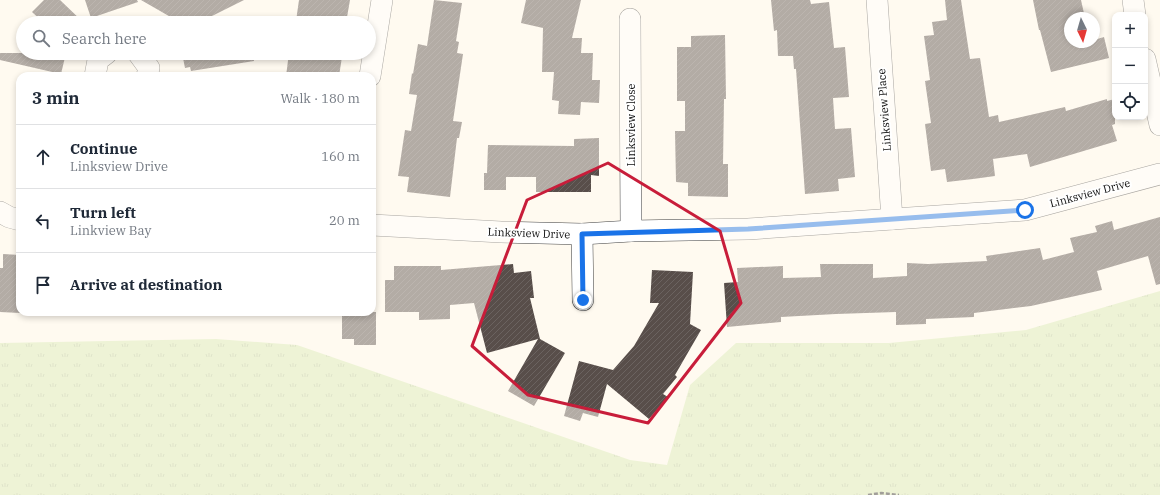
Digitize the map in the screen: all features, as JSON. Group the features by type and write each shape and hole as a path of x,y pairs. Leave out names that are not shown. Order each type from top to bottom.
{"street":[{"path":"376,38 382,0"},
{"name":"Linksview Place","path":"877,0 892,219"},
{"path":"1133,0 1135,12"},
{"name":"Linksview Close","path":"630,18 631,231"},
{"path":"96,72 98,60"},
{"path":"143,60 149,68 148,72"},
{"path":"371,72 373,60"},
{"path":"1148,72 1160,125"},
{"name":"Linksview Drive","path":"376,225 501,232 582,234 631,231 748,229 1025,210 1160,174"},
{"path":"0,212 16,219"},
{"path":"582,234 583,300"}],"path":[{"path":"868,495 881,493 899,495"}],"highlighted area":[{"path":"608,163 720,231 741,303 648,423 528,395 472,346 527,200"}],"green space":[{"path":"1160,291 1160,495 0,495 0,343 216,339 297,345 630,460 667,465 690,385 736,343 889,343 1026,330"}],"building":[{"path":"44,0 60,0 77,16 36,16 32,12"},
{"path":"85,0 137,0 138,2 97,16 90,16"},
{"path":"141,0 244,0 212,16 169,16"},
{"path":"299,0 350,0 347,16 297,16"},
{"path":"434,0 462,3 456,41 459,42 457,53 463,54 453,121 462,122 459,138 457,138 450,197 407,192 409,177 398,176 405,130 411,131 417,95 409,94 412,73 413,74 418,44 427,46"},
{"path":"526,0 581,0 572,38 582,38 581,53 593,53 592,80 600,80 599,103 581,102 580,115 558,114 559,101 552,100 554,72 542,72 543,28 521,23"},
{"path":"771,0 810,0 811,4 829,2 834,48 845,47 849,97 833,98 835,129 851,128 855,177 838,179 839,191 805,194 796,69 794,69 793,56 778,56 777,30 774,31"},
{"path":"945,0 961,0 970,59 980,58 989,117 998,115 999,122 1065,107 1066,111 1107,99 1107,101 1112,100 1112,120 1115,120 1115,124 1112,125 1117,141 1030,167 1027,154 993,159 995,176 947,182 945,169 931,171 925,124 931,123 925,81 930,80 924,36 934,35 932,22 947,20"},
{"path":"1033,0 1081,0 1084,12 1064,12 1064,48 1100,48 1100,38 1104,37 1109,58 1051,72 1039,30"},
{"path":"725,35 726,99 724,99 723,164 728,164 728,197 688,196 688,183 676,182 675,131 685,131 685,101 677,101 677,47 691,47 691,36"},
{"path":"0,53 16,53 16,60 64,60 61,72 52,72 0,60"},
{"path":"183,60 254,61 191,71 190,67 185,68"},
{"path":"288,60 342,60 340,72 287,72"},
{"path":"599,138 599,176 591,175 591,192 536,192 536,177 506,177 506,190 484,190 484,173 487,173 488,145 574,146 574,139"},
{"path":"1160,217 1160,284 1156,285 1148,256 1097,271 1102,290 1031,306 974,313 974,317 926,319 926,324 896,325 896,312 836,314 781,317 781,322 727,327 724,283 738,282 737,268 783,266 783,278 821,277 820,264 873,264 873,278 907,276 907,263 928,264 987,261 986,256 1040,248 1043,260 1074,252 1070,238 1097,232 1095,226 1112,221 1114,230"},
{"path":"3,254 16,255 16,313 0,312 0,268 3,268"},
{"path":"513,264 514,273 531,271 534,298 530,298 540,339 565,353 534,406 508,391 538,339 487,353 474,303 450,305 450,319 419,320 419,312 385,312 385,280 394,280 394,266 441,266 441,270"},
{"path":"652,270 693,272 690,324 701,330 675,375 677,377 663,394 668,397 649,419 607,384 598,417 583,413 580,421 564,416 579,361 613,370 634,346 659,303 650,303"},
{"path":"342,316 376,316 376,345 354,345 354,339 342,339"}],"route":[{"path":"583,300 582,234 631,231 748,229 1025,210"}]}
